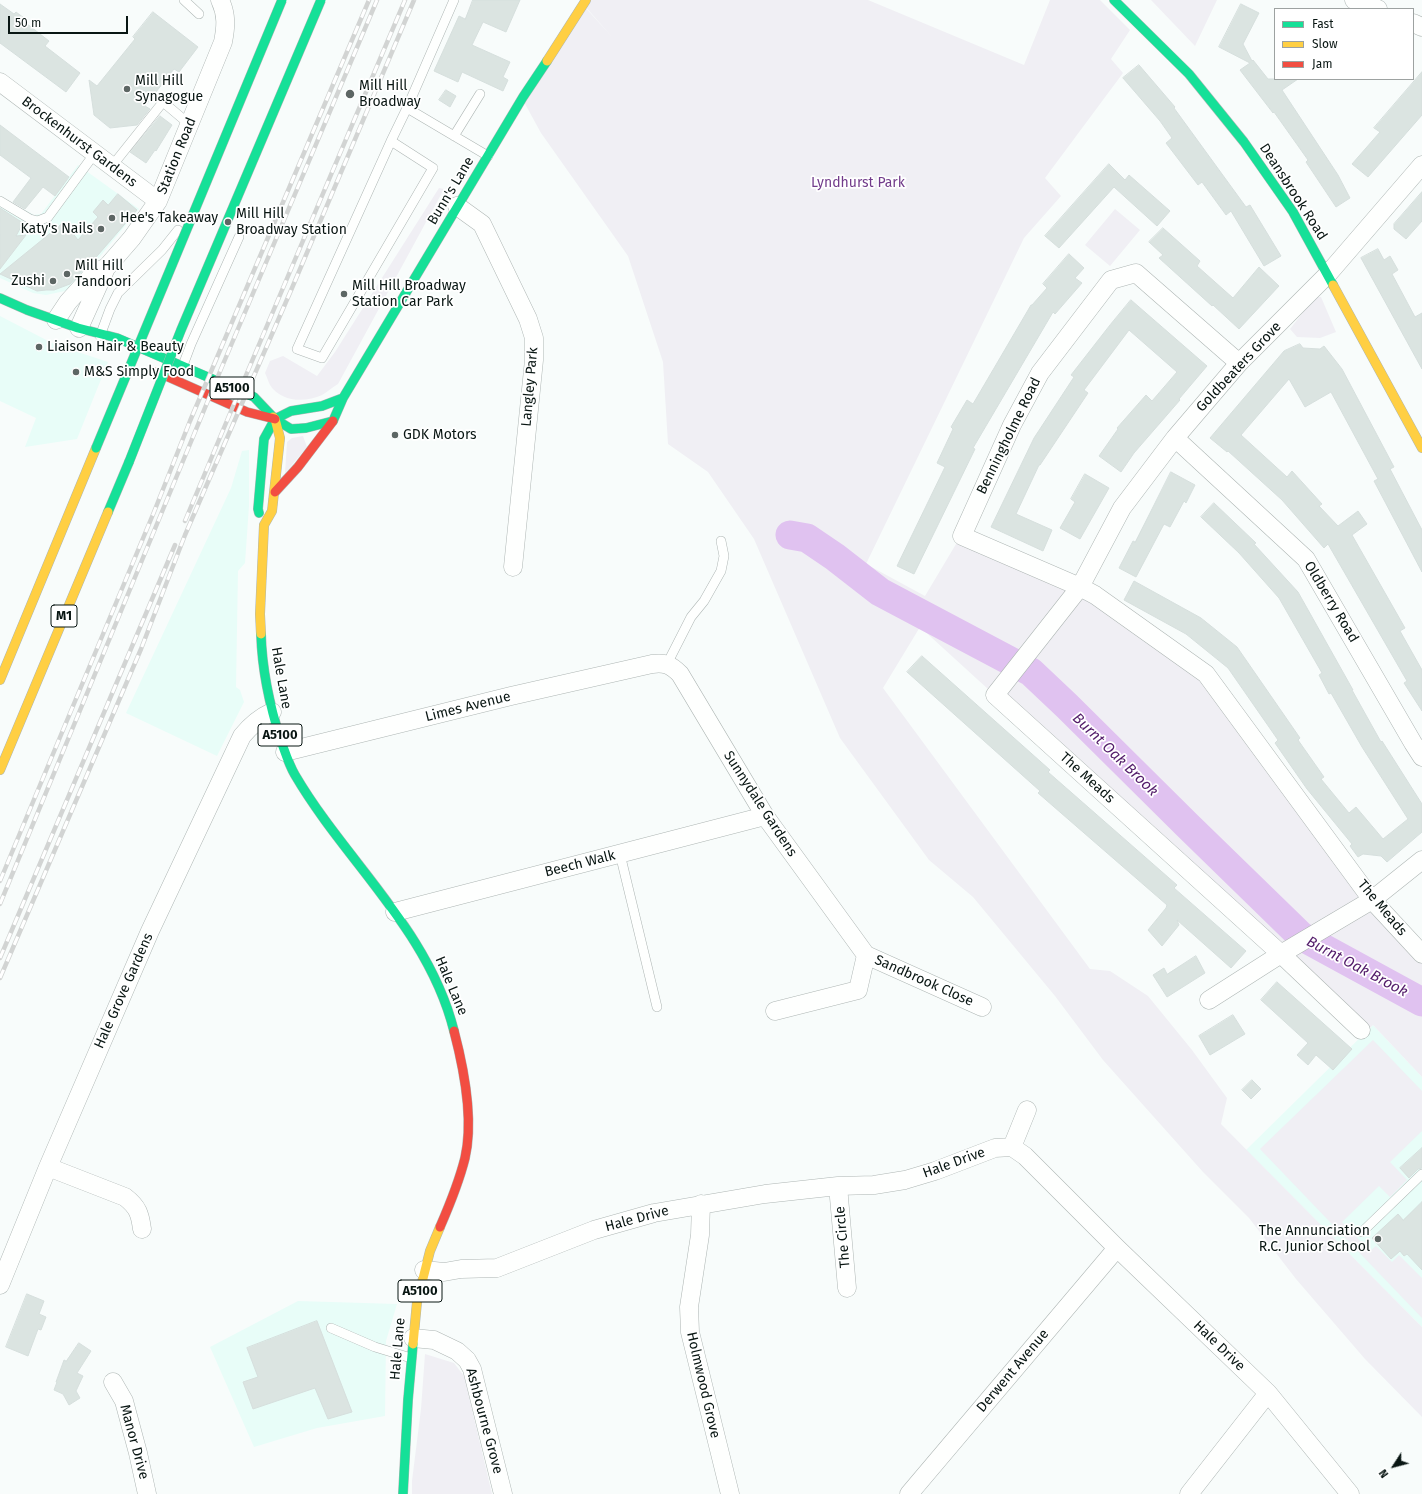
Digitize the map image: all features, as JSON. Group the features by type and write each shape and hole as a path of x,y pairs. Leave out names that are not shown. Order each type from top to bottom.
{"main road":[{"name":"M1","path":"0,680 282,0"},
{"name":"M1","path":"0,770 129,462 181,330 321,0"},
{"name":"Bunn's Lane","path":"274,492 284,483 316,445 333,421 343,398 434,248 457,206 523,97 586,0"},
{"name":"Deansbrook Road","path":"1114,0 1189,74 1244,142 1293,212 1422,448"},
{"name":"A5100","path":"0,298 14,305 100,336 117,338 254,397 275,419"},
{"path":"100,336 108,346"},
{"name":"A5100","path":"122,356 247,412 275,419"},
{"path":"275,419 291,411 322,406 343,398"},
{"path":"275,419 291,429 306,428 333,421"},
{"name":"Hale Lane","path":"264,525 272,511 280,438 275,419"},
{"name":"Hale Lane","path":"275,419 264,439 258,509 264,525 260,621 262,650 272,712 294,774 320,812 395,912 417,944 437,981 448,1007 459,1050 466,1094 468,1130 465,1157 452,1197 430,1251 417,1302 411,1358 403,1494"}],"street":[{"path":"1354,0 1375,8"},
{"name":"Station Road","path":"79,328 106,268 132,238 158,201 223,42 226,26 222,4"},
{"name":"Brockenhurst Gardens","path":"0,82 158,201"},
{"name":"Goldbeaters Grove","path":"1080,587 1122,508 1175,438 1239,363 1328,274 1422,165"},
{"name":"Langley Park","path":"457,206 482,224 528,319 534,338 534,360 513,567"},
{"name":"Station Road","path":"56,320 68,302 94,273 106,268"},
{"name":"Benningholme Road","path":"962,536 1012,425 1040,373 1111,280 1136,273 1239,363"},
{"name":"Oldberry Road","path":"1175,438 1306,559 1422,757"},
{"name":"The Meads","path":"962,536 1080,587 1095,595 1206,674 1372,900 1422,954"},
{"name":"The Meads","path":"1080,587 995,695 1281,954 1361,1030"},
{"name":"Limes Avenue","path":"285,752 511,696 659,664"},
{"name":"Sunnydale Gardens","path":"659,664 673,667 680,674 765,816 866,955"},
{"name":"Hale Grove Gardens","path":"0,1285 48,1167 150,931 242,736 250,726 260,718 272,712"},
{"name":"Beech Walk","path":"395,912 765,816"},
{"path":"1209,1000 1281,954 1372,900 1422,860"},
{"path":"775,1011 858,990 866,955"},
{"name":"Sandbrook Close","path":"866,955 982,1007"},
{"path":"1012,1147 1027,1110"},
{"name":"Hale Drive","path":"424,1270 444,1272 461,1269 497,1268 594,1230 654,1213 764,1194 838,1186 874,1185 905,1180 935,1171 995,1148 1012,1147 1025,1156 1117,1248 1268,1393 1350,1494"},
{"path":"48,1167 125,1197 134,1205 140,1216 142,1229"},
{"name":"The Circle","path":"838,1186 847,1288"},
{"name":"Holmwood Grove","path":"701,1204 700,1235 689,1307 690,1332 730,1494"},
{"name":"Derwent Avenue","path":"909,1494 1117,1248"},
{"name":"Ashbourne Grove","path":"413,1338 434,1340 457,1351 467,1360 472,1369 503,1494"},
{"name":"Manor Drive","path":"116,1386 124,1401 147,1494"},
{"path":"1190,1494 1268,1393"}],"lane":[{"path":"184,0 199,14"},
{"path":"391,141 433,168 322,358 297,349 391,141 407,108 454,0"},
{"path":"454,136 480,94"},
{"path":"112,166 162,102 190,124"},
{"path":"407,108 488,156"},
{"path":"0,201 30,219 38,221 48,217 95,154"},
{"path":"100,336 110,309 118,293 162,250 183,222"},
{"path":"177,380 191,344 239,237"},
{"path":"156,355 191,344"},
{"path":"659,664 690,617 704,600 721,571 724,556 722,542"},
{"path":"620,854 657,1007"},
{"path":"1362,1232 1422,1174"},
{"path":"331,1328 375,1347 411,1358"}],"shaded area":[{"path":"78,165 139,209 79,282 65,291 46,295 33,293 0,278 0,196 34,215 41,214"},
{"path":"0,316 54,344 108,362 77,439 25,447 36,418 0,401"},
{"path":"249,450 249,506 245,563 238,571 236,687 240,690 244,702 217,756 126,713 231,488 242,451"},
{"name":"The Annunciation R.C. Junior School","path":"1373,1025 1422,1077 1422,1327 1246,1150"},
{"path":"298,1301 397,1304 386,1341 385,1416 317,1428 254,1447 210,1347"}],"green space":[{"name":"Lyndhurst Park","path":"586,0 868,0 1024,65 1050,0 1100,0 1130,30 1111,59 1123,73 1045,178 1061,196 1024,238 866,564 925,596 962,534 1080,587 1206,674 1422,954 1422,1077 1373,1025 1365,1033 920,627 883,688 1090,969 1110,971 1148,996 1192,1050 1227,1098 1221,1124 1422,1327 1422,1417 1365,1359 1296,1279 1249,1218 1203,1172 1103,1060 1055,996 973,897 929,860 840,738 754,539 708,472 668,444 663,362 628,256 541,133 524,102 583,5 613,38 583,4"},
{"path":"1151,0 1217,0 1195,46"},
{"path":"439,188 444,189 338,384 315,398 301,400 287,398 280,395 270,385 265,373 270,361 283,356 317,376 335,352"},
{"path":"1115,209 1140,230 1110,266 1085,245"},
{"path":"1315,297 1321,297 1336,332 1320,338 1297,337 1290,329"},
{"path":"303,436 307,447 285,473 287,442 292,438"},
{"name":"The Annunciation R.C. Junior School","path":"1373,1040 1422,1091 1422,1131 1390,1162 1407,1180 1390,1197 1379,1186 1342,1222 1370,1251 1376,1246 1392,1262 1399,1255 1422,1278 1422,1318 1260,1149"},
{"path":"425,1354 454,1363 464,1376 492,1494 412,1494 412,1481 421,1409"}],"building":[{"path":"473,0 520,0 506,32 483,22 472,45 510,62 503,77 508,80 503,91 462,72 458,82 434,71 459,16 465,19"},
{"path":"0,4 14,14 16,12 28,21 26,23 49,41 45,46 80,73 66,92 0,43"},
{"path":"1241,4 1259,13 1243,44 1252,61 1253,60 1268,79 1297,80 1282,90 1338,175 1350,198 1336,207 1306,162 1308,160 1274,112 1273,113 1240,70 1250,63 1219,47"},
{"name":"Mill Hill Synagogue","path":"153,12 198,47 179,72 174,69 145,106 150,109 137,125 110,128 94,115 89,80 97,86 135,39 133,37"},
{"path":"1139,65 1175,107 1174,108 1246,207 1250,205 1281,256 1264,266 1231,211 1226,215 1202,182 1198,185 1166,143 1172,138 1160,121 1123,78"},
{"path":"1422,72 1422,115 1368,177 1352,164 1380,132 1374,128"},
{"path":"446,90 456,96 450,107 439,100"},
{"path":"160,116 172,125 156,151 155,150 146,163 130,152"},
{"path":"0,125 69,177 55,196 43,187 25,209 13,202 31,178 0,155"},
{"path":"1109,164 1125,180 1129,175 1170,211 1157,226 1114,187 1059,248 1045,236"},
{"path":"1422,192 1422,221 1406,239 1394,229 1394,224"},
{"path":"118,194 137,210 91,263 86,266 70,284 54,290 37,291 0,274 64,222 78,240 98,217 93,212 103,200 108,205"},
{"path":"0,208 23,223 16,236 26,235 0,269"},
{"path":"1163,228 1200,261 1197,266 1233,298 1259,267 1279,286 1239,329 1159,258 1163,255 1149,242"},
{"path":"1378,249 1384,260 1390,256 1398,270 1392,274 1415,317 1422,313 1422,369 1361,258"},
{"path":"1069,254 1084,268 1075,278 1082,283 1055,314 1053,312 973,448 975,449 914,574 897,566 945,467 937,463 953,429 951,427 967,400 973,404 1031,305 1047,288 1043,284"},
{"path":"1131,300 1207,366 1134,453 1121,472 1099,456 1118,429 1117,428 1146,395 1152,401 1177,372 1129,330 1084,390 1088,393 1039,465 1016,514 1052,530 1043,551 991,527 1034,438 1074,377 1071,375"},
{"path":"1300,344 1303,348 1320,349 1324,346 1342,369 1394,467 1390,469 1422,530 1422,572 1374,481 1378,479 1331,392 1305,407 1289,379 1241,435 1287,477 1292,471 1322,504 1319,506 1338,526 1358,511 1367,524 1352,535 1405,628 1400,631 1422,670 1422,711 1404,683 1407,681 1328,544 1324,548 1282,500 1228,451 1227,452 1210,438 1284,351"},
{"path":"1171,472 1195,485 1186,503 1184,501 1170,527 1164,524 1136,577 1119,568 1133,541 1135,542"},
{"path":"1085,474 1109,488 1080,539 1060,528 1075,502 1071,499"},
{"path":"1214,503 1256,543 1254,544 1298,592 1381,742 1382,741 1422,804 1422,832 1387,862 1381,856 1363,854 1358,857 1350,846 1352,844 1307,789 1275,743 1278,740 1228,668 1186,634 1124,600 1134,581 1201,618 1237,647 1300,738 1298,740 1324,777 1321,779 1349,813 1356,807 1383,839 1408,819 1362,747 1331,693 1329,694 1319,675 1322,673 1279,598 1239,553 1201,517"},
{"path":"922,656 1050,770 1048,772 1177,885 1174,888 1246,951 1231,968 1177,920 1179,925 1162,946 1148,930 1167,905 1038,793 1040,791 907,672"},
{"path":"1196,956 1205,973 1167,997 1153,975 1164,968 1167,974"},
{"path":"1277,982 1352,1049 1333,1070 1316,1055 1308,1065 1297,1055 1308,1043 1261,1000"},
{"path":"1233,1015 1245,1034 1210,1055 1199,1036"},
{"path":"1252,1080 1261,1089 1251,1099 1242,1090"},
{"path":"1422,1148 1422,1168 1418,1169 1409,1178 1400,1168"},
{"path":"1422,1202 1422,1270 1407,1254 1404,1256 1400,1251 1391,1259 1372,1238 1398,1214 1403,1220"},
{"path":"27,1294 44,1301 39,1314 46,1317 41,1330 38,1329 28,1356 6,1347"},
{"path":"317,1321 352,1412 328,1419 315,1388 253,1409 243,1382 258,1377 247,1348"},
{"path":"79,1343 91,1351 77,1373 83,1376 76,1391 80,1398 69,1405 63,1394 54,1390 64,1360 66,1361"}],"waterway":[{"name":"Burnt Oak Brook","path":"790,535 807,538 835,557 880,592 1031,672 1301,936 1422,1002"}],"railway":[{"path":"0,881 154,512 190,421 369,0"},
{"path":"0,904 221,369 377,0"},
{"path":"185,521 405,0"},
{"path":"0,978 141,649 185,535 414,0"},
{"path":"0,958 175,545"}],"traffic: fast":[{"path":"96,448 282,0"},
{"path":"129,462 181,330 321,0"},
{"path":"1114,0 1189,74 1244,142 1293,212 1333,285"},
{"path":"343,398 322,406 291,411 275,419 291,429 306,428 333,421 343,398 523,97 547,61"},
{"path":"0,298 27,310 78,328 117,338 254,397 273,417"},
{"path":"259,513 258,509 264,439 275,419"},
{"path":"108,512 129,462"},
{"path":"261,634 263,661 270,702 281,741 291,767 315,807 384,898 426,961 442,995 454,1031"},
{"path":"403,1494 408,1400 413,1344"}],"traffic: slow":[{"path":"547,61 586,0"},
{"path":"1333,285 1422,448"},
{"path":"261,634 260,614 264,525 272,511 280,438 275,419 273,417"},
{"path":"0,680 96,448"},
{"path":"0,770 108,512"},
{"path":"413,1344 417,1302 430,1251 440,1227"}],"traffic: jam":[{"path":"157,372 247,412 275,419"},
{"path":"275,492 298,467 333,421"},
{"path":"440,1227 460,1176 468,1143 467,1094 454,1031"}],"place":[{"name":"Mill Hill Synagogue","path":"127,89"},
{"name":"Mill Hill Broadway","path":"350,94"},
{"name":"Hee's Takeaway","path":"112,218"},
{"name":"Mill Hill Broadway Station","path":"228,222"},
{"name":"Katy's Nails","path":"101,229"},
{"name":"Mill Hill Tandoori","path":"67,274"},
{"name":"Zushi","path":"53,281"},
{"name":"Mill Hill Broadway Station Car Park","path":"344,294"},
{"name":"Liaison Hair & Beauty","path":"39,347"},
{"name":"M&S Simply Food","path":"76,372"},
{"name":"GDK Motors","path":"395,435"},
{"name":"The Annunciation R.C. Junior School","path":"1378,1239"}]}
